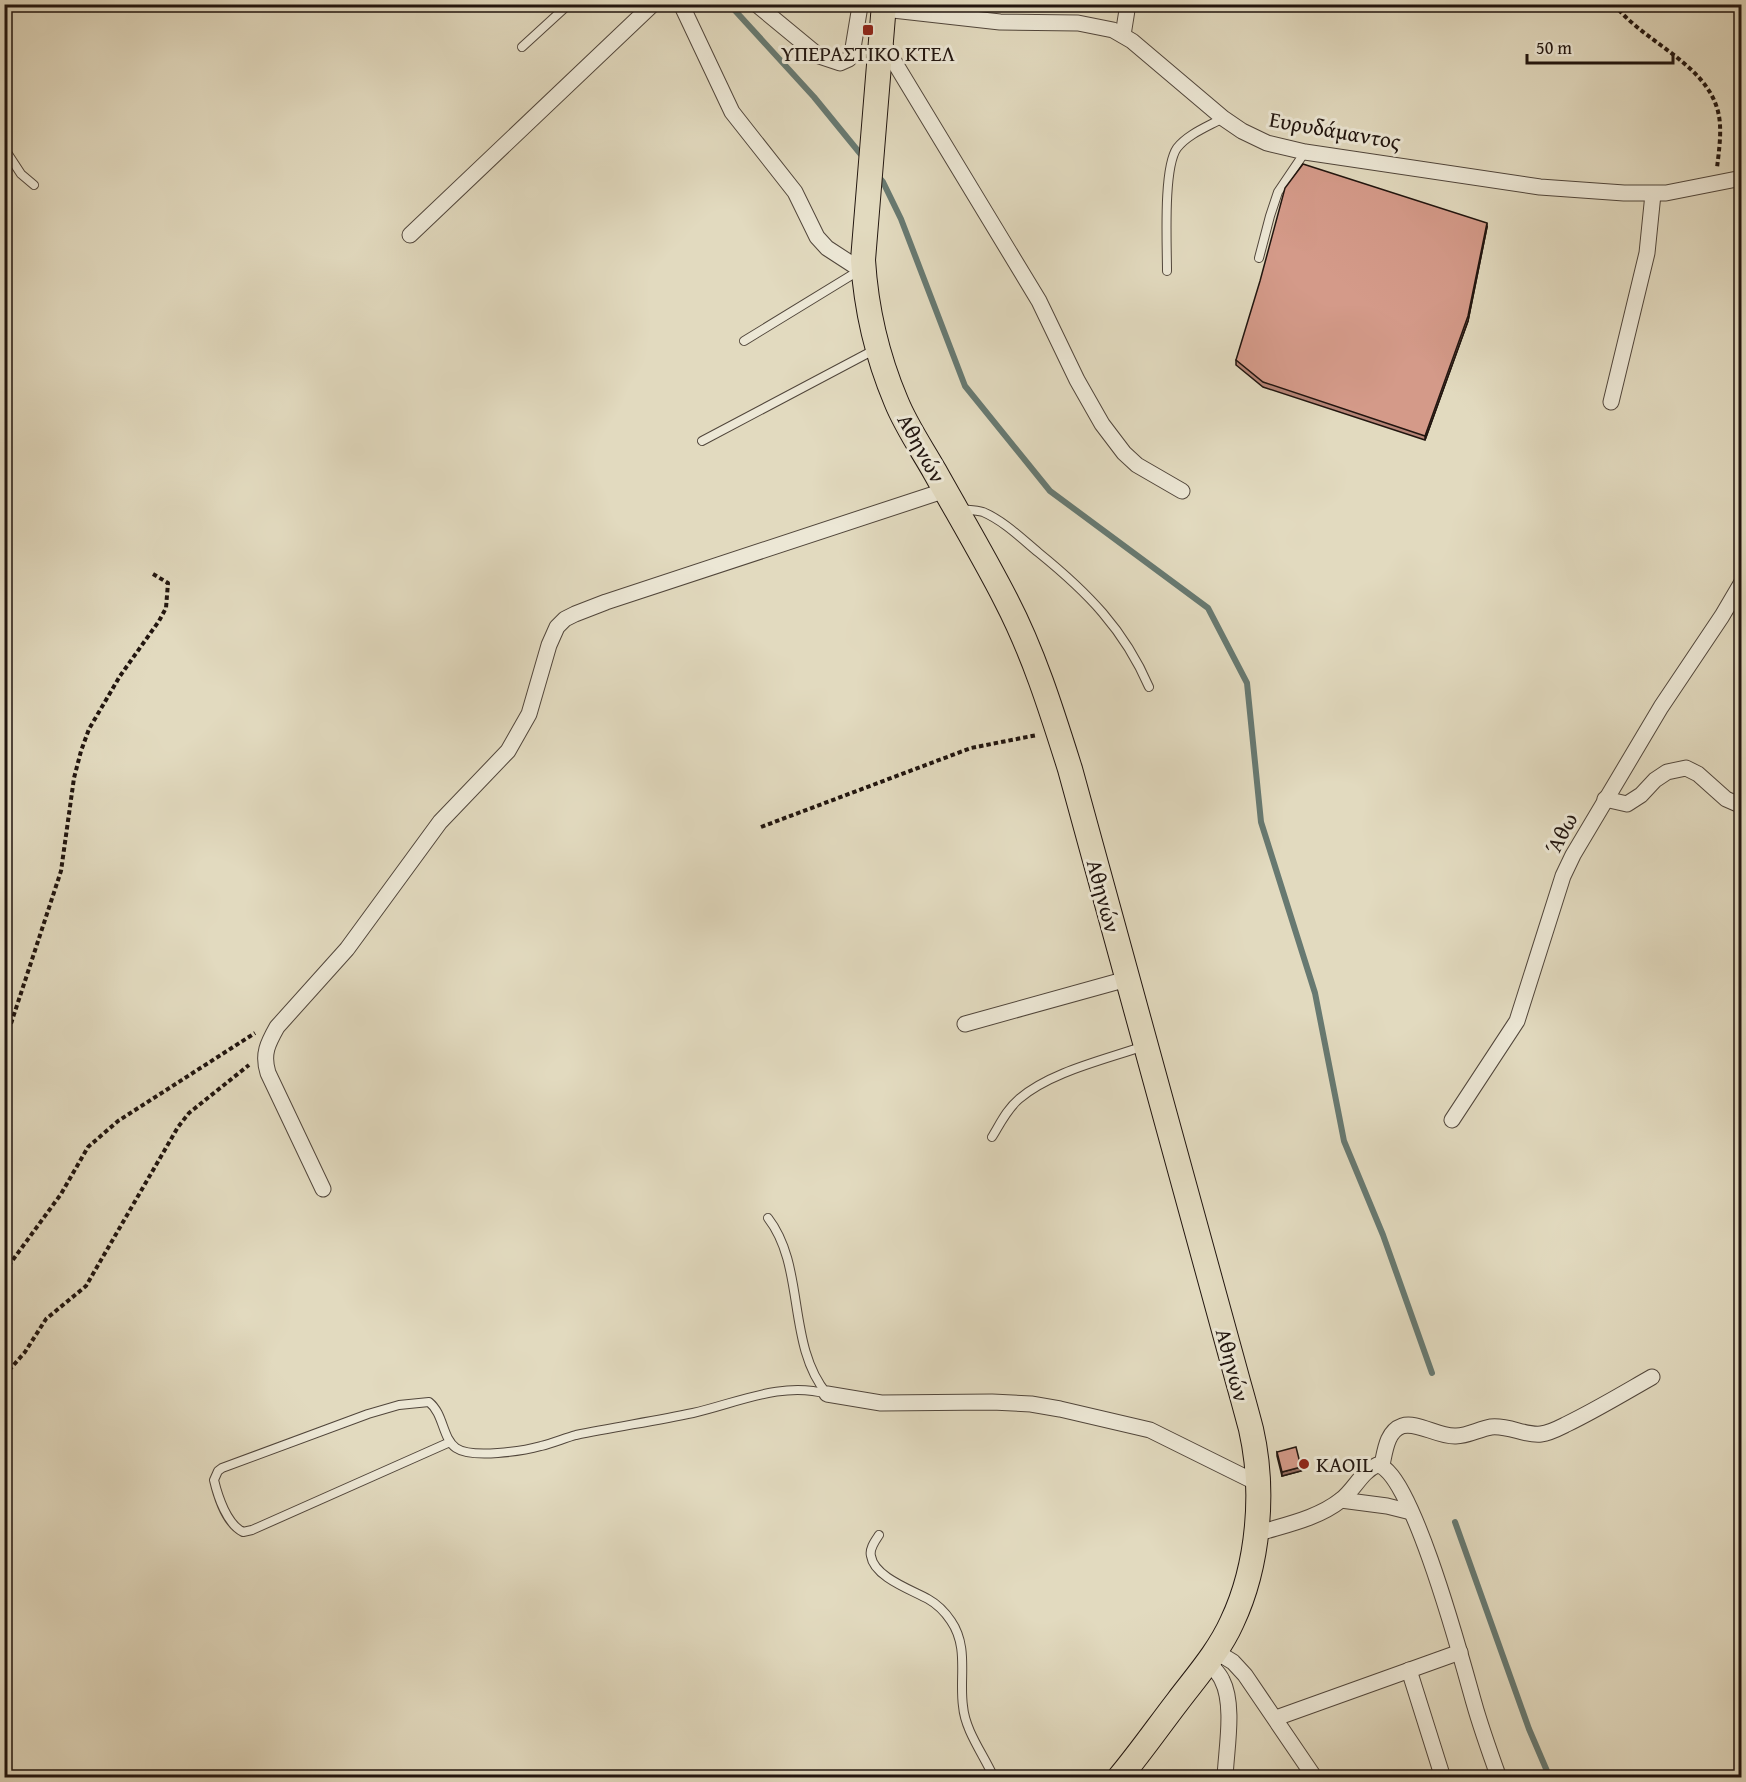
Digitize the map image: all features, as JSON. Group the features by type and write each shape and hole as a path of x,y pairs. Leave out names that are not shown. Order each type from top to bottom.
{"main road":[{"name":"Αθηνών","path":"884,9 862,267 866,301 878,348 896,401 951,499 1032,655 1070,769 1251,1430 1257,1483 1256,1534 1244,1591 1232,1622 1211,1657 1119,1778"}],"street":[{"path":"410,235 653,4"},
{"path":"681,4 732,112 795,192 821,242 862,267"},
{"path":"756,4 819,56 840,63 849,59 852,54 858,5"},
{"path":"1123,35 1128,4"},
{"name":"Ευρυδάμαντος","path":"858,5 868,11 940,10 1000,22 1078,23 1102,27 1123,35 1223,118 1242,131 1267,144 1305,152 1540,187 1653,194 1677,192 1742,178"},
{"path":"881,40 1039,301 1077,381 1102,424 1124,453 1137,465 1182,491"},
{"path":"1611,402 1647,253 1653,194"},
{"path":"323,1189 268,1073 265,1055 269,1040 282,1021 347,949 440,822 508,751 529,714 549,645 560,623 575,614 615,598 951,499"},
{"name":"Άθω","path":"1452,1119 1517,1022 1563,876 1605,799 1661,707 1742,582"},
{"path":"1605,799 1627,804 1667,772 1686,768 1698,774 1726,799 1742,806"},
{"path":"965,1024 1127,979"},
{"path":"1382,1465 1390,1437 1394,1431 1405,1425 1447,1436 1460,1436 1494,1427 1545,1434 1577,1419 1652,1377"},
{"path":"828,1394 881,1403 992,1402 1031,1404 1060,1409 1150,1430 1257,1483"},
{"path":"1256,1534 1318,1514 1341,1500 1368,1470 1377,1465 1388,1469 1395,1477 1411,1512 1444,1599 1474,1703 1499,1778"},
{"path":"1341,1500 1387,1506 1411,1512"},
{"path":"1276,1718 1460,1652"},
{"path":"1211,1657 1239,1667 1315,1778"},
{"path":"1211,1657 1227,1695 1229,1708 1225,1778"},
{"path":"1409,1670 1443,1778"}],"lane":[{"path":"522,47 569,4"},
{"path":"1167,271 1168,183 1172,158 1178,147 1191,136 1223,118"},
{"path":"4,148 21,174 34,185"},
{"path":"1259,258 1278,192 1305,152"},
{"path":"744,341 862,267"},
{"path":"702,441 878,348"},
{"path":"951,499 1003,523 1076,583 1102,611 1126,643 1139,663 1149,687"},
{"path":"992,1137 1017,1100 1041,1083 1145,1045"},
{"path":"768,1218 776,1228 786,1256 808,1360 818,1383 828,1394"},
{"path":"450,1442 243,1532 237,1529 228,1516 214,1480 222,1468 368,1414 415,1402 429,1402 436,1408 450,1442 456,1449 507,1452 540,1447 575,1436 695,1412 778,1391 798,1389 828,1394"},
{"path":"879,1535 872,1546 870,1556 875,1567 903,1588 938,1606 952,1623 960,1646 963,1666 963,1707 971,1731 994,1778"}],"path":[{"path":"1614,4 1624,17 1692,71 1713,97 1718,110 1719,141 1715,184"},
{"path":"4,1045 61,871 74,778 89,729 120,676 166,608 168,583 153,574"},
{"path":"761,827 971,748 1058,731"},
{"path":"4,1272 62,1194 80,1160 98,1137 118,1121 242,1040 263,1028 282,1021"},
{"path":"4,1376 25,1352 46,1319 86,1286 167,1146 189,1113 265,1055"}],"building":[{"path":"1303,164 1487,223 1468,316 1425,436 1263,382 1236,360 1285,188"},
{"path":"1296,1447 1301,1467 1282,1472 1277,1452"}],"waterway":[{"path":"729,4 814,97 863,157"},
{"path":"877,175 883,182 901,219 965,386 1050,491 1208,608 1247,683 1261,822 1315,993 1344,1141 1383,1235 1432,1373"},
{"path":"1455,1522 1529,1729 1550,1778"}],"place":[{"name":"ΥΠΕΡΑΣΤΙΚΟ ΚΤΕΛ","path":"868,30"},
{"name":"KAOIL","path":"1304,1464"}]}
